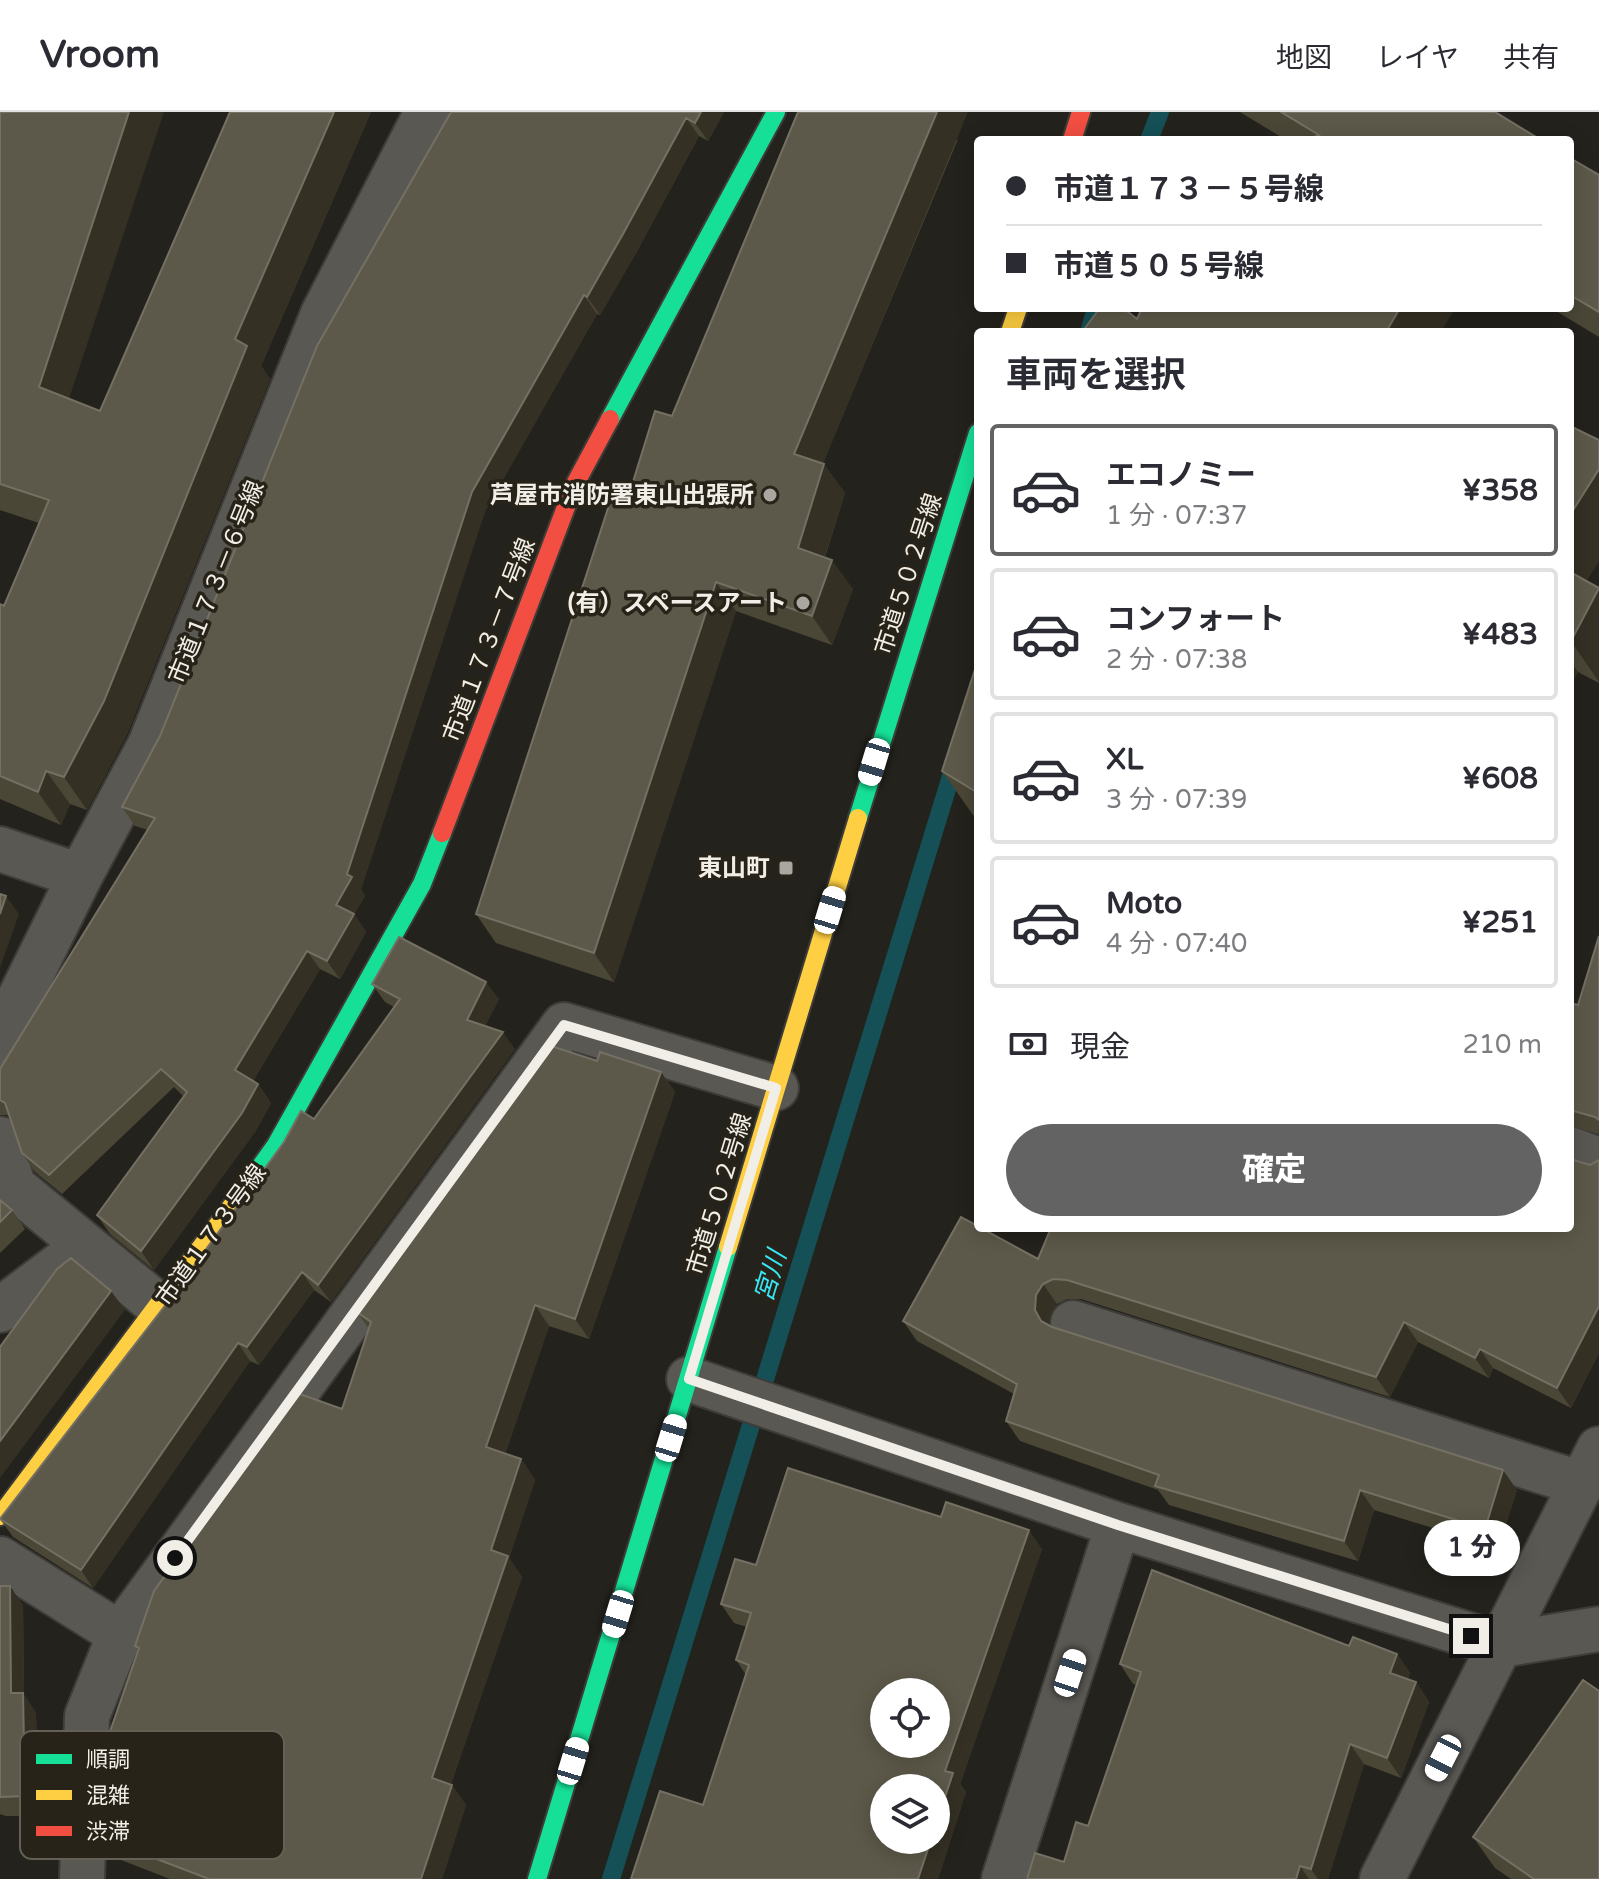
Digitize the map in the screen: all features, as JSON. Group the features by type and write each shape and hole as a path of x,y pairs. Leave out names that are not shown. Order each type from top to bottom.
{"street":[{"name":"市道１７３－６号線","path":"0,1049 1,1036 80,876 150,745 323,314 427,112"},
{"name":"市道１７３－７号線","path":"393,936 422,884 574,486 776,112"},
{"path":"1073,136 1081,112"},
{"name":"市道５０２号線","path":"537,1879 974,446"},
{"path":"0,849 80,876"},
{"name":"市道１７３号線","path":"0,1516 276,1145 393,936"},
{"path":"87,1731 87,1716 120,1634 564,1025 776,1088"},
{"path":"0,1139 13,1186 159,1306"},
{"path":"1574,1151 1599,1160"},
{"path":"0,1310 85,1246"},
{"path":"1073,1323 1590,1466 1382,1879"},
{"path":"689,1379 1118,1525 1501,1645 1599,1629"},
{"path":"1004,1879 1118,1525"},
{"path":"0,1559 120,1634"},
{"path":"82,1879 83,1859"}],"building":[{"path":"0,112 129,112 39,387 100,411 230,112 334,112 235,339 247,346 104,701 64,777 46,771 38,792 0,776 0,604 4,606 49,500 0,484"},
{"path":"451,112 701,112 695,123 686,118 587,297 584,295 472,492 347,874 352,877 336,905 354,914 327,961 307,951 235,1070 258,1084 242,1113 141,1251 97,1215 187,1092 161,1069 49,1175 22,1153 5,1103 0,1100 0,1069 155,818 122,807 160,736 317,346"},
{"path":"798,112 937,112 794,454 824,464 798,548 832,560 812,616 716,582 594,953 476,914 612,496 627,501 655,411 672,416"},
{"path":"1281,112 1495,112 1534,136 1317,136 1319,135"},
{"path":"1574,160 1599,175 1599,312 1574,297"},
{"path":"1097,312 1128,312 1137,319 1140,312 1398,312 1388,328 1085,328"},
{"path":"1574,428 1599,440 1599,469 1574,509"},
{"path":"1574,574 1599,588 1574,635"},
{"path":"974,672 974,791 942,771"},
{"path":"0,894 6,896 0,914"},
{"path":"1599,936 1599,1120 1574,1111 1574,1004 1578,1005"},
{"path":"399,937 486,982 467,1020 503,1032 318,1285 302,1272 247,1347 238,1343 81,1570 0,1519 167,1303 284,1142 301,1111 314,1119 400,999 372,984"},
{"path":"551,1046 597,1061 600,1052 661,1072 575,1319 535,1305 486,1447 521,1459 491,1550 508,1556 432,1778 452,1785 421,1879 209,1879 157,1859 284,1859 284,1731 110,1731 139,1648 135,1646 154,1591 297,1393 342,1409 371,1322 357,1312"},
{"path":"1574,1160 1590,1165 1599,1160 1599,1306 1557,1388 1480,1349 1475,1358 1404,1322 1376,1377 1067,1280 1053,1279 1043,1284 1036,1295 1035,1310 1041,1321 1052,1327 1503,1470 1485,1529 1360,1490 1344,1541 1155,1486 1159,1475 1006,1421 1017,1384 903,1321 961,1217 974,1224 974,1232 988,1232 1038,1259 1049,1232 1574,1232"},
{"path":"0,1200 12,1210 0,1222"},
{"path":"71,1258 111,1291 0,1441 0,1347 57,1269"},
{"path":"788,1468 941,1517 946,1502 1029,1530 950,1757 950,1678 870,1678 870,1758 950,1758 945,1771 953,1773 950,1782 950,1774 870,1774 870,1854 926,1854 918,1879 631,1879 660,1791 703,1805 749,1665 736,1660 751,1613 721,1604 735,1559 756,1565"},
{"path":"1152,1570 1349,1646 1353,1637 1397,1654 1390,1673 1416,1682 1387,1758 1350,1744 1311,1869 1300,1866 1296,1879 1027,1879 1035,1853 1064,1862 1076,1822 1088,1826 1141,1672 1120,1664"},
{"path":"0,1586 10,1586 11,1693 23,1693 24,1731 20,1731 20,1796 0,1797"},
{"path":"1583,1680 1599,1691 1599,1879 1534,1879 1473,1837"}],"waterway":[{"name":"宮川","path":"1151,136 1160,112"},
{"name":"宮川","path":"1090,328 1095,312"},
{"name":"宮川","path":"611,1879 956,760"}],"traffic: fast":[{"path":"610,419 776,112"},
{"path":"858,818 974,446"},
{"path":"243,1191 276,1145 422,884 442,833"},
{"path":"537,1879 728,1247"}],"traffic: slow":[{"path":"1011,328 1017,312"},
{"path":"728,1247 858,818"},
{"path":"0,1516 243,1191"}],"traffic: jam":[{"path":"1073,136 1081,112"},
{"path":"442,833 574,486 610,419"}],"place":[{"name":"芦屋市消防署東山出張所","path":"770,495"},
{"name":"(有）スペースアート","path":"803,603"},
{"name":"東山町","path":"786,868"}],"route":[{"path":"175,1558 564,1025 776,1088 689,1379 1118,1525 1471,1636"}]}
